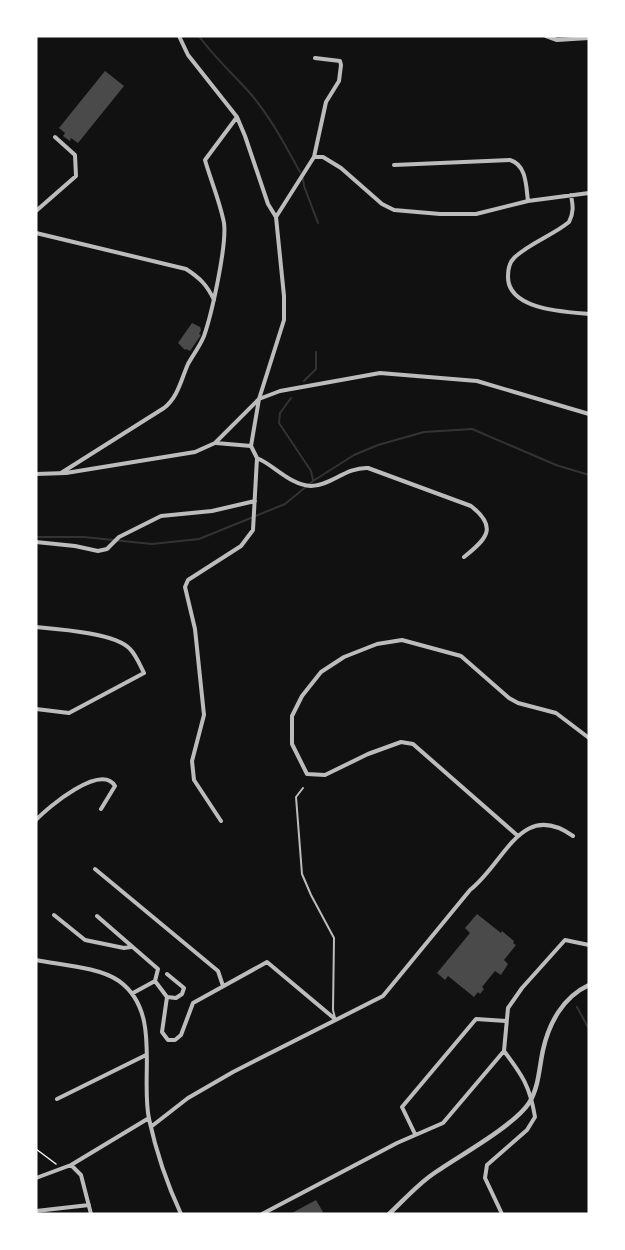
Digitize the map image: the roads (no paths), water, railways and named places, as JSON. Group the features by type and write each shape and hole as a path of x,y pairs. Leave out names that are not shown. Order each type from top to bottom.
{"street":[{"path":"179,36 188,55 237,117 245,136 268,204 276,217 284,296 284,320 259,399 251,446 257,458 251,535 241,546 188,580 185,586 195,629 204,715 192,761 194,780 221,821"},
{"path":"546,36 557,40 589,38"},
{"path":"276,217 314,157 326,102 339,81 341,64 337,59 315,58"},
{"path":"62,473 172,401 190,359 203,338 214,300 224,224 205,160 237,117"},
{"path":"36,212 76,176 75,155 55,137"},
{"path":"314,157 323,157 341,168 382,204 394,210 476,214 528,201 589,193"},
{"path":"394,165 510,160 516,162 523,171 528,201"},
{"path":"571,195 574,207 573,215 568,222 514,258 508,269 508,280 516,295 528,303 559,312 589,314"},
{"path":"36,233 186,269 200,278 208,287 214,300"},
{"path":"36,474 62,473 195,452 215,443 259,399 280,391 380,373 477,381 589,414"},
{"path":"215,443 251,446"},
{"path":"257,458 298,482 311,486 348,471 368,468 471,506 482,514 488,526 486,535 478,546 464,557"},
{"path":"36,542 98,551 107,549 119,537 161,516 212,511 255,501"},
{"path":"36,627 70,630 117,640 130,648 144,673 69,713 36,709"},
{"path":"518,836 413,744 401,742 368,754 325,775 307,774 292,744 292,716 302,696 321,672 344,657 377,644 402,640 461,656 509,698 556,713 589,738"},
{"path":"36,820 48,807 90,781 107,778 112,780 116,786 101,809"},
{"path":"303,788 296,797 302,873 334,938 333,1010 335,1019"},
{"path":"152,1126 188,1098 225,1077 382,996 470,890 482,881 518,836 529,827 548,824 573,836"},
{"path":"95,869 219,971 224,986"},
{"path":"54,915 85,940 124,948 132,947"},
{"path":"97,916 158,969 155,981 133,993"},
{"path":"262,1214 415,1134 444,1123 504,1051 508,1008 522,988 565,940 589,945"},
{"path":"36,960 108,975 133,993 142,1011 149,1118 167,1180 181,1214"},
{"path":"155,981 167,997 162,1032 168,1040 176,1040 181,1035 193,1003 267,962 335,1019"},
{"path":"167,974 184,988 182,994 176,998 167,997"},
{"path":"389,1214 430,1176 504,1126 522,1111 532,1097 546,1040 555,1018 568,1000 589,985"},
{"path":"415,1134 402,1107 476,1019 506,1020"},
{"path":"502,1214 485,1178 487,1165 527,1130 535,1117 532,1097 524,1077 504,1051"},
{"path":"57,1100 146,1054"},
{"path":"36,1178 71,1165 149,1118"},
{"path":"71,1165 81,1175 91,1214"},
{"path":"36,1211 89,1205"}],"waterway":[{"path":"199,36 257,101 300,172"},
{"path":"303,179 318,223"},
{"path":"304,381 316,369 316,352"},
{"path":"291,398 280,413 279,423 311,471 313,480"},
{"path":"36,537 84,537 152,544 199,539 285,504 313,481 354,455 378,445 424,432 472,429 556,465 589,475"},
{"path":"577,1007 589,1029"}]}
